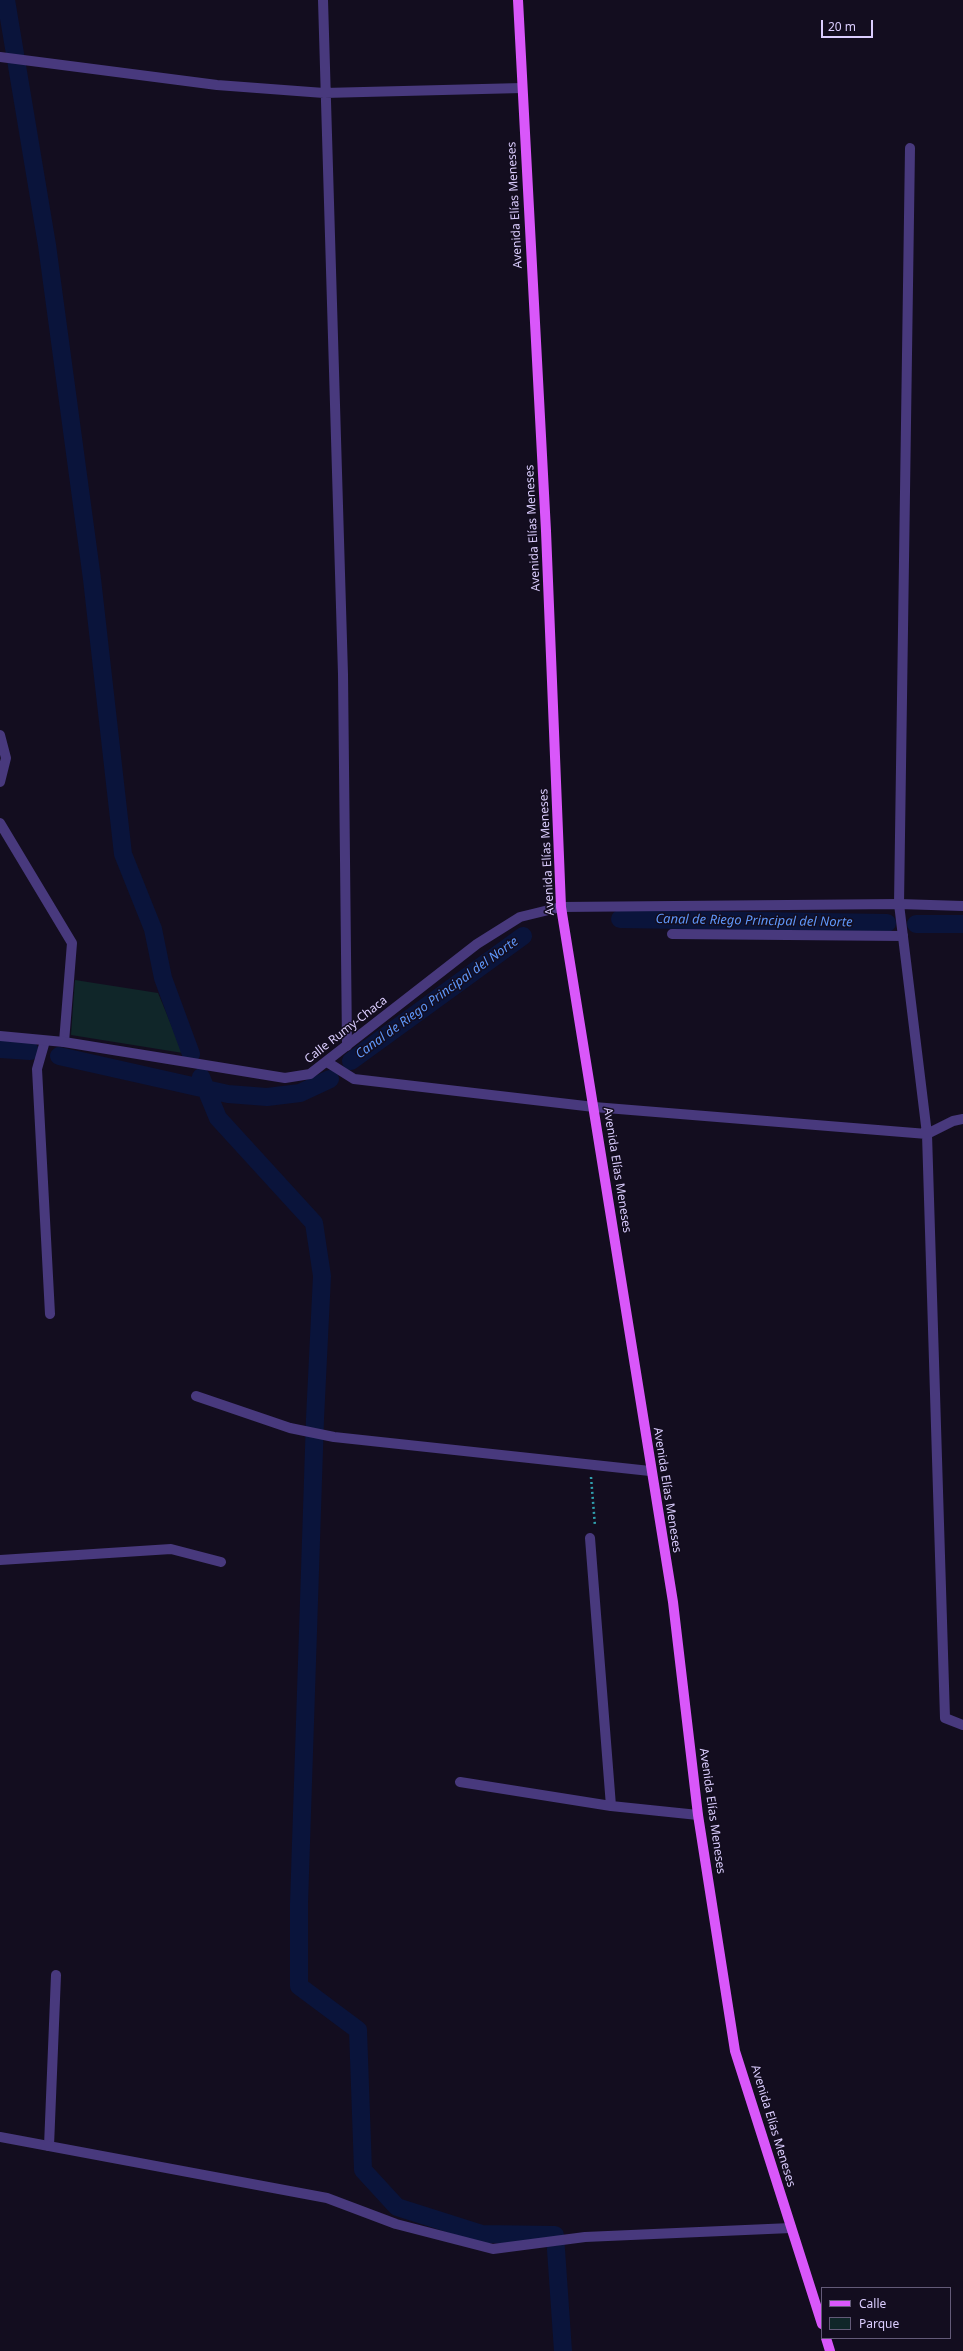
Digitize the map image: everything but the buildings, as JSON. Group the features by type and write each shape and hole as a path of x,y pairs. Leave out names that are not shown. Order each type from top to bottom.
{"main road":[{"name":"Avenida Elías Meneses","path":"518,0 546,531 561,907 594,1107 650,1471 673,1602 698,1815 735,2051 821,2321"},
{"path":"826,2339 830,2351"}],"street":[{"path":"323,0 324,93 342,666 347,1046"},
{"path":"1,57 217,86 324,93 522,88"},
{"path":"910,148 899,904 927,1134 945,1718 963,1725"},
{"path":"0,735 6,758 0,782"},
{"path":"0,823 72,943 64,1042"},
{"name":"Calle Rumy-Chaca","path":"0,1036 64,1042 285,1078 310,1074 477,944 520,917 561,907 899,904 963,906"},
{"path":"672,934 903,936"},
{"path":"45,1041 37,1069 50,1314"},
{"path":"327,1062 354,1079 594,1107 927,1134 953,1121 963,1120"},
{"path":"196,1396 290,1428 334,1437 650,1471"},
{"path":"590,1538 611,1806"},
{"path":"0,1560 171,1549 221,1562"},
{"path":"460,1782 611,1806 698,1815"},
{"path":"49,2146 56,1975"},
{"path":"0,2137 327,2198 396,2224 493,2249 585,2237 791,2228"}],"path":[{"path":"589,1465 595,1527 590,1538"}],"green space":[{"path":"75,980 158,993 183,1053 71,1035"}],"waterway":[{"path":"6,0 47,245 92,579 123,854 153,929 163,978 191,1054"},
{"name":"Canal de Riego Principal del Norte","path":"620,919 887,923"},
{"name":"Canal de Riego Principal del Norte","path":"916,924 963,924"},
{"name":"Canal de Riego Principal del Norte","path":"351,1061 523,936"},
{"name":"Canal de Riego Principal del Norte","path":"0,1049 30,1051"},
{"name":"Canal de Riego Principal del Norte","path":"59,1056 228,1094 267,1097 300,1093 330,1079"},
{"path":"201,1077 218,1118 314,1223 322,1276 315,1419 299,1904 299,1986 358,2030 363,2170 397,2207 482,2234 555,2235 563,2351"}]}
